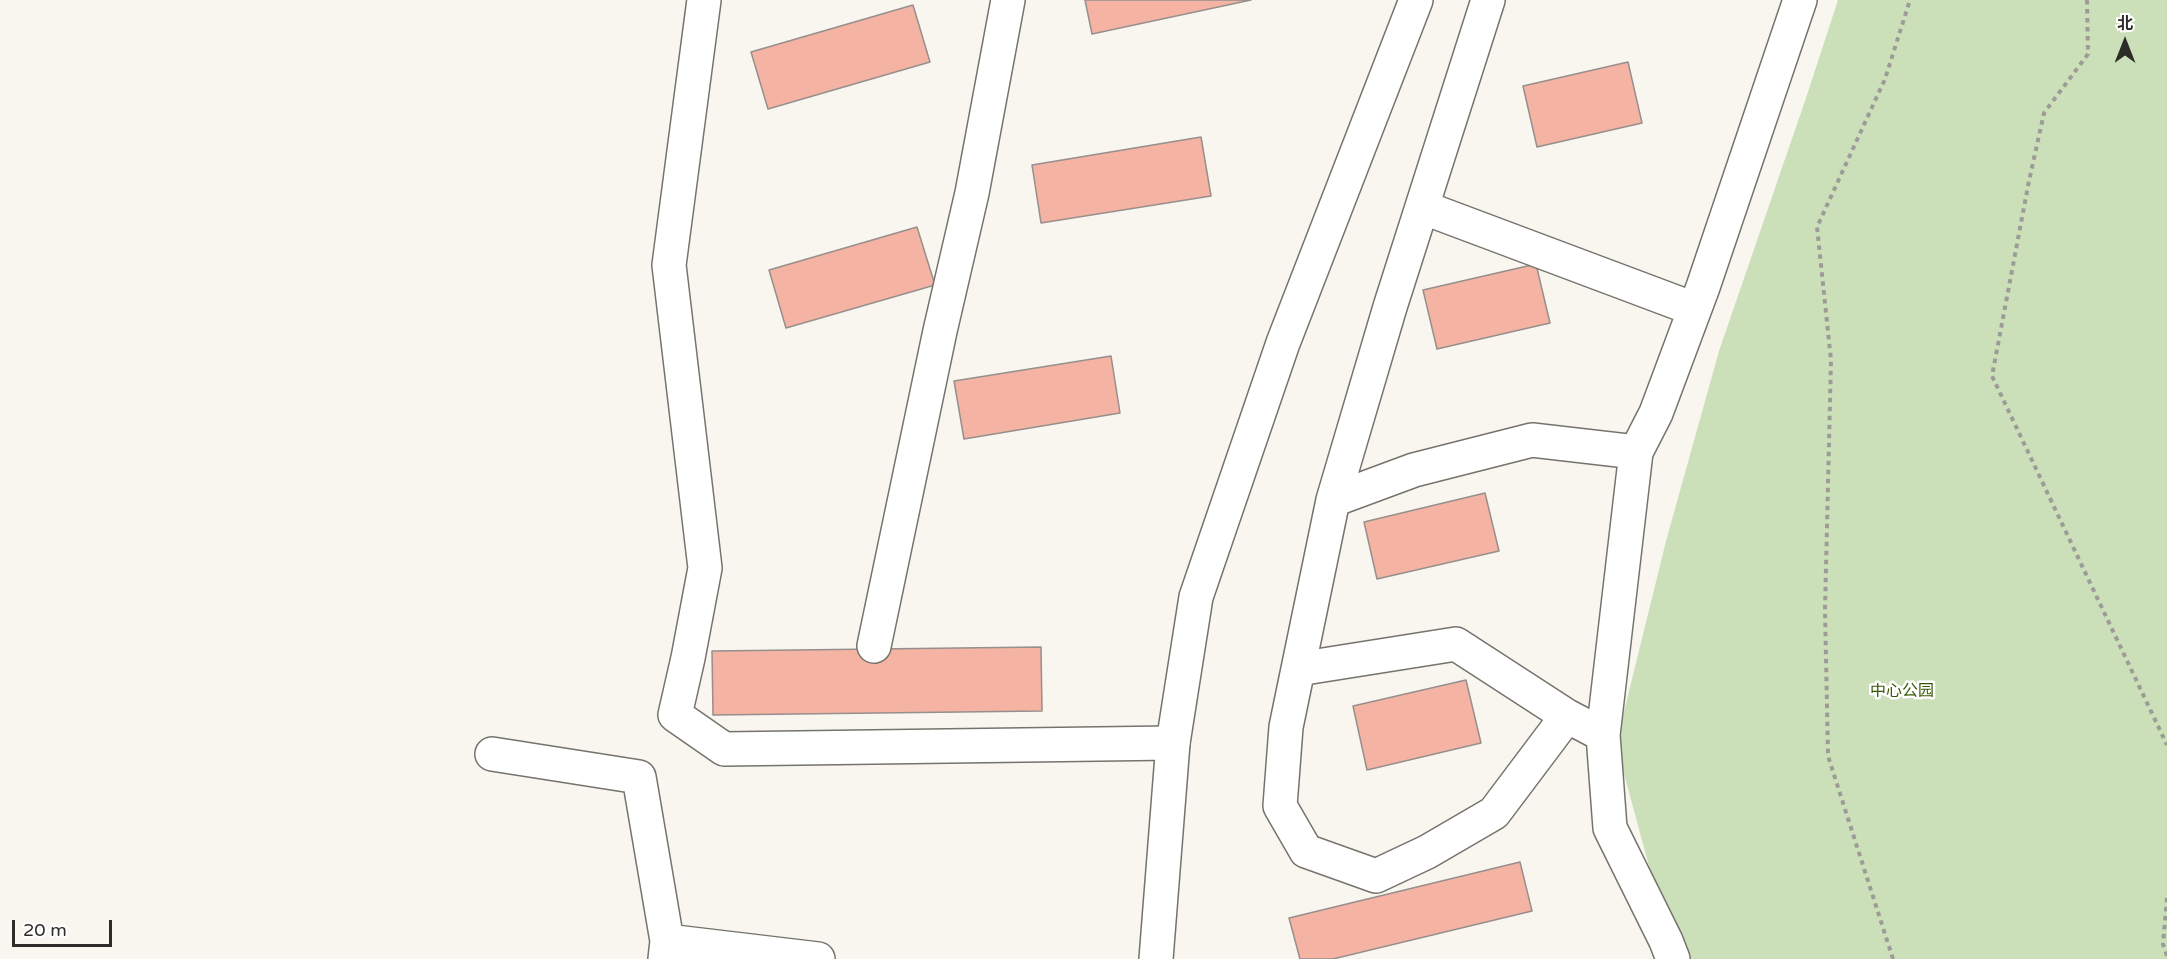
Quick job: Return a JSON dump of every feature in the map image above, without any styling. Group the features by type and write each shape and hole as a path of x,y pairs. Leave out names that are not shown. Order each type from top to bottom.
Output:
{"street":[{"path":"704,0 669,265 705,568 675,715 724,749 1173,743"},
{"path":"874,646 939,331 972,193 1008,0"},
{"path":"1156,959 1173,743 1196,597 1284,344 1416,0"},
{"path":"1488,0 1333,500 1286,727 1280,806 1306,850 1376,876 1427,852 1494,813 1567,717"},
{"path":"1673,959 1610,828 1603,735 1636,452 1656,413 1694,309 1800,0"},
{"path":"1422,207 1694,309"},
{"path":"1333,500 1414,470 1532,440 1636,452"},
{"path":"1298,669 1456,644 1567,717 1603,735"},
{"path":"492,754 639,777 666,950 818,959"}],"path":[{"path":"1893,959 1828,756 1825,609 1831,360 1817,227 1885,79 1910,0"},
{"path":"2087,0 2088,54 2044,113 2028,181 1992,376 2167,745"},
{"path":"2167,898 2163,944 2167,956"}],"green space":[{"name":"中心公园","path":"1838,0 2167,0 2167,959 1674,959 1616,744 1666,541 1719,351"}],"building":[{"path":"1085,0 1251,0 1092,34"},
{"path":"913,5 930,62 768,109 751,52"},
{"path":"1628,62 1642,123 1537,147 1523,86"},
{"path":"1201,137 1211,196 1041,223 1032,165"},
{"path":"917,227 935,285 786,328 769,270"},
{"path":"1536,264 1550,323 1437,349 1423,290"},
{"path":"1111,356 1120,413 964,439 954,381"},
{"path":"1485,493 1499,551 1377,579 1364,522"},
{"path":"1041,647 1042,711 713,715 712,651"},
{"path":"1466,680 1481,743 1367,770 1353,706"},
{"path":"1520,862 1532,911 1333,959 1300,959 1289,918"}]}
